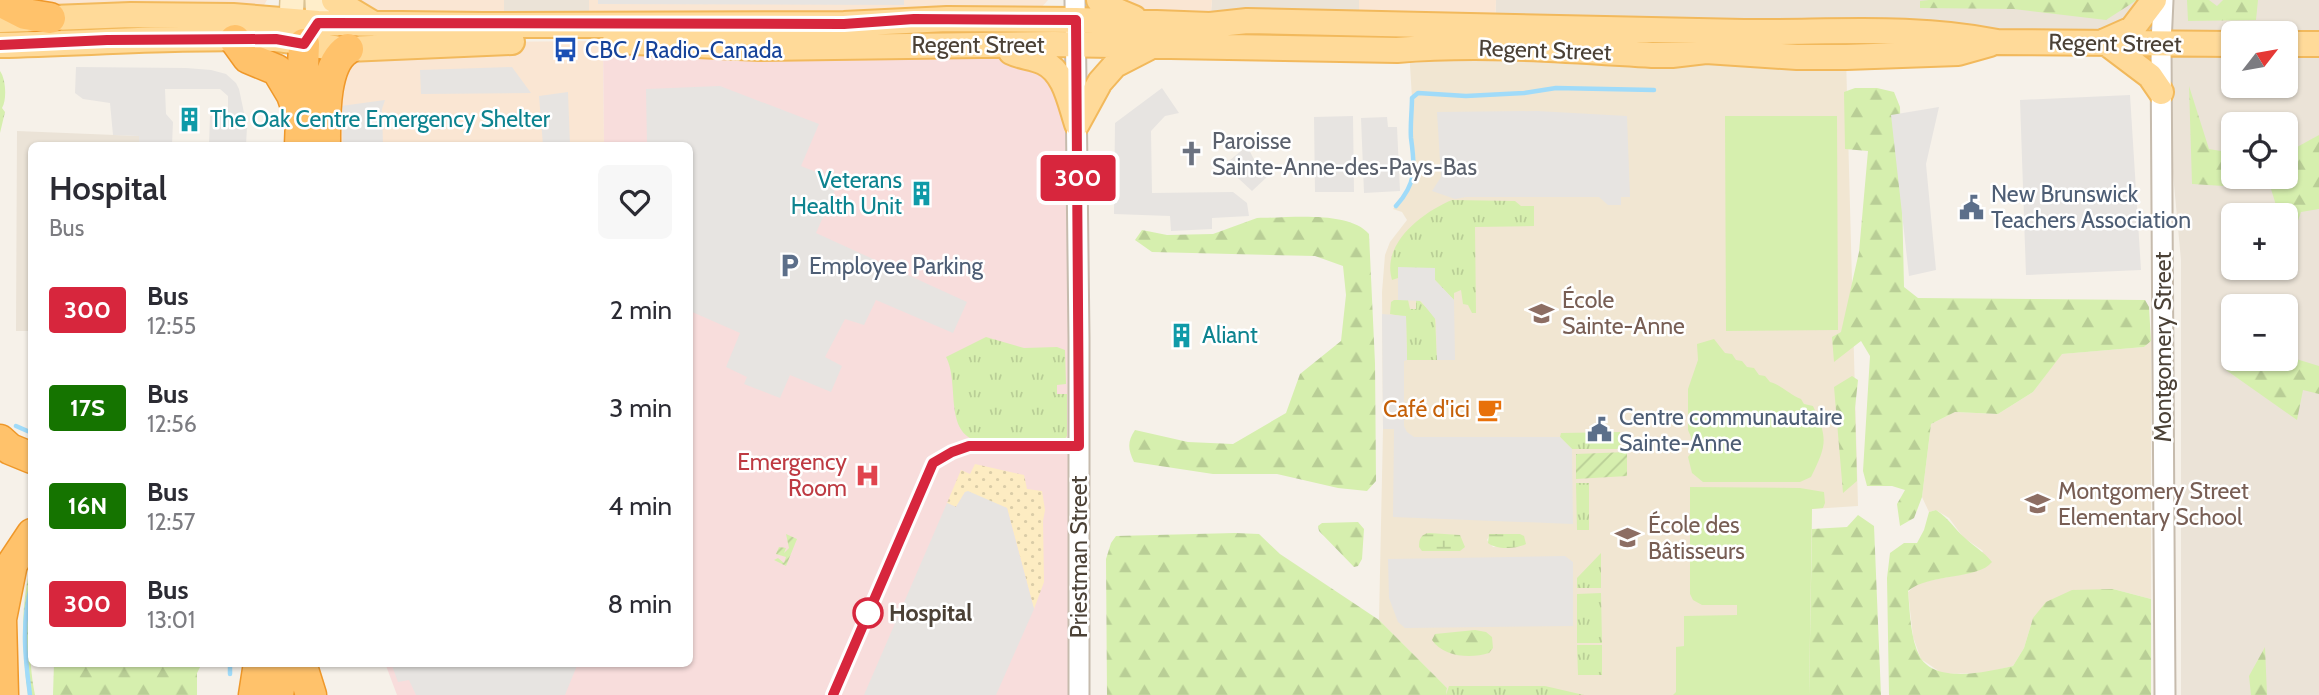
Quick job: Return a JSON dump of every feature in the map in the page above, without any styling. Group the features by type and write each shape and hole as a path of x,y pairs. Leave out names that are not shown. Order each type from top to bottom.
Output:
{"highway":[{"path":"0,1 25,14 50,18"},
{"path":"301,134 304,18"},
{"path":"234,28 248,58 277,70 292,95 301,134"},
{"path":"325,142 327,91 338,60 348,49"},
{"path":"0,440 10,449 28,456"},
{"path":"3,695 1,620 12,564 28,540"},
{"path":"260,680 278,667"},
{"path":"302,667 311,695"}],"main road":[{"path":"234,28 263,7 267,0"},
{"path":"334,0 374,24"},
{"path":"1025,19 1048,0"},
{"path":"1077,124 1100,82 1115,65 1152,34 1099,0"},
{"path":"2154,0 2132,29 2105,42 2150,76 2161,92"},
{"name":"Regent Street","path":"0,20 50,18 234,28 276,39 304,18 374,24 844,24 914,19 1025,19 1076,21 1152,34 1397,50 1437,46 1510,47 1672,55 1706,51 1797,57 1958,52 1997,42"},
{"name":"Regent Street","path":"304,18 329,49 484,42 603,41 759,48 999,44 1076,21"},
{"name":"Regent Street","path":"1152,34 1247,21 1947,34 1997,42 2221,44"},
{"name":"Regent Street","path":"0,45 107,40 234,28"},
{"path":"1510,47 1548,40 1559,28"},
{"path":"1759,53 1779,47 1795,33"},
{"path":"999,44 1014,55 1028,55 1047,63 1060,78 1077,124"},
{"path":"2298,44 2319,44"}],"street":[{"name":"Montgomery Street","path":"2163,0 2161,92 2165,695"},
{"name":"Priestman Street","path":"1076,21 1079,695"}],"shaded area":[{"path":"0,0 267,0 263,7 131,15"},
{"path":"334,0 504,0 504,25 375,24"},
{"path":"504,0 589,0 589,25 504,25"},
{"path":"589,0 1048,0 1041,8 589,25"},
{"path":"598,0 904,0 904,5 598,4"},
{"path":"1099,0 1212,0 1210,25 1151,23"},
{"path":"1212,0 1359,0 1359,23 1210,25"},
{"path":"1359,0 1496,0 1495,26 1359,23"},
{"path":"1496,0 2319,0 2319,695 2181,695 2181,260 2161,44 1495,26"},
{"path":"603,41 604,142 340,142 335,65 338,60 484,42"},
{"path":"603,41 999,44 1066,91 1079,695 397,695 386,667 693,667 693,142 604,142"},
{"path":"1409,49 1846,57 1858,506 1812,509 1809,695 1446,695 1447,688 1379,620 1383,429 1382,292 1385,255 1390,242 1407,220 1402,212 1393,209 1407,194 1413,178 1415,155 1411,136","holes":["1490,534 1523,546 1493,547 1487,540"]},
{"path":"76,67 186,68 226,74 239,89 247,127 246,142 209,142 210,116 225,116 225,110 228,109 228,96 220,89 165,89 166,114 173,122 172,142 139,142 139,136 113,135 110,103 83,99 75,93"},
{"path":"512,67 531,93 421,94 420,70"},
{"name":"Employee Parking","path":"720,86 819,124 801,166 843,183 835,190 816,233 967,302 953,333 876,300 864,325 845,319 825,357 842,366 831,392 790,375 780,398 744,384 747,377 726,367 740,333 693,312 693,142 647,142 646,89"},
{"path":"1162,88 1179,113 1165,116 1151,131 1152,193 1233,192 1247,203 1249,216 1212,218 1212,229 1171,231 1170,216 1114,214 1115,123"},
{"path":"568,92 570,142 543,142 539,96"},
{"path":"2130,95 2141,270 2026,275 2020,100"},
{"path":"385,100 382,109 383,142 343,142 341,106"},
{"path":"1939,107 1926,164 1936,270 1909,276 1891,115"},
{"path":"1537,111 1627,116 1630,197 1621,197 1621,205 1608,205 1599,197 1455,199 1432,191 1441,177 1437,112"},
{"path":"1353,116 1354,192 1315,192 1314,117"},
{"path":"1387,117 1388,127 1397,127 1400,191 1364,193 1361,118"},
{"path":"17,131 139,136 139,142 28,142 28,331 16,331"},
{"path":"1247,146 1258,167 1268,176 1252,191 1224,165"},
{"path":"1398,267 1435,268 1435,280 1454,300 1455,360 1437,360 1436,320 1421,301 1398,300"},
{"path":"1382,314 1406,316 1404,426 1407,432 1414,437 1560,437 1572,449 1573,524 1393,517 1394,429 1383,429"},
{"name":"Montgomery Street Elementary School","path":"2151,341 2151,599 2113,589 2033,618 2024,648 2013,666 1984,673 1943,674 1921,659 1913,637 1908,592 1918,583 1968,573 1983,551 1963,537 1949,518 1936,510 1929,512 1922,497 1931,424 1955,412 1998,414 2033,392 2061,354 2144,347"},
{"path":"968,491 1007,508 1034,609 996,695 864,695 947,503 956,507"},
{"path":"1565,556 1573,562 1573,626 1405,628 1398,622 1389,598 1388,559"},
{"path":"392,667 576,667 565,695 416,695 409,680 398,682"}],"green space":[{"path":"2137,0 2106,20 2014,9 1920,8 1920,1"},
{"path":"2187,0 2209,0 2217,6 2223,0 2258,0 2256,20 2188,21"},
{"path":"0,71 5,84 2,108 5,112 0,133"},
{"path":"2189,86 2209,149 2221,151 2221,186 2192,184"},
{"path":"1855,88 1877,88 1894,92 1900,107 1904,287 1918,298 2145,300 2149,307 2151,341 2144,347 2062,354 2033,392 1998,414 1955,412 1931,424 1922,497 1914,518 1900,526 1897,504 1905,490 1892,486 1867,486 1863,471 1870,356 1861,341 1834,362 1832,337 1841,332 1859,252 1868,151 1845,149 1844,92"},
{"path":"1725,116 1837,116 1838,330 1726,331"},
{"path":"2319,135 2319,209 2301,212 2298,221 2298,203 2275,203 2271,189 2298,189 2298,146"},
{"path":"1452,200 1515,201 1521,206 1534,206 1534,226 1475,227 1476,313 1472,313 1468,305 1463,304 1461,290 1454,293 1454,300 1435,280 1435,268 1398,268 1398,278 1392,280 1390,266 1393,254 1407,231 1429,212"},
{"path":"1257,218 1333,218 1360,226 1369,234 1375,363 1376,481 1367,491 1338,488 1277,474 1213,474 1134,462 1130,442 1135,430 1188,442 1233,444 1286,413 1300,374 1341,341 1346,295 1343,266 1315,256 1152,252 1135,240 1142,230 1167,235 1213,234"},
{"path":"1408,300 1410,309 1416,309 1416,300 1419,300 1435,317 1437,360 1407,360 1406,317 1390,314 1391,302"},
{"path":"986,337 1024,348 1057,347 1065,350 1066,384 1057,385 1057,394 1067,394 1067,436 1064,440 979,441 961,429 956,418 952,380 946,357"},
{"path":"1714,339 1725,353 1732,354 1747,367 1754,368 1759,375 1765,376 1770,382 1801,399 1804,404 1813,406 1824,442 1811,477 1800,482 1703,482 1692,473 1688,457 1692,452 1688,430 1688,389 1698,360 1697,344"},
{"path":"2298,360 2319,366 2319,394 2303,390 2297,420 2227,371 2298,371"},
{"path":"1852,376 1858,380 1855,408 1857,481 1843,493 1834,387"},
{"path":"1620,432 1620,449 1572,449 1560,437 1561,433"},
{"path":"1627,452 1627,476 1576,479 1576,454"},
{"path":"1576,483 1589,483 1589,530 1577,530"},
{"path":"1690,487 1800,488 1824,492 1823,508 1812,509 1809,695 1673,695 1676,692 1676,647 1684,646 1684,616 1737,615 1737,605 1702,605 1693,600 1690,594"},
{"path":"1936,510 1992,562 1976,572 1928,581 1908,591 1914,642 1920,657 1928,665 1938,671 1963,674 2013,666 2024,648 2033,618 2046,602 2072,590 2113,589 2151,599 2151,695 1889,695 1887,578 1890,553 1904,543 1917,543 1929,512"},
{"path":"1858,515 1874,526 1881,695 1809,695 1812,529 1847,527"},
{"path":"1358,522 1364,529 1362,559 1358,566 1354,567 1319,531 1318,526 1322,523"},
{"path":"1429,533 1460,535 1465,547 1460,551 1422,551 1419,547 1420,539"},
{"path":"786,534 797,539 786,566 774,560 778,558 784,563 786,557 776,554 779,547 786,548 784,553 789,548"},
{"path":"1259,534 1280,554 1379,620 1447,688 1446,695 1107,695 1106,559 1116,536"},
{"path":"1489,534 1520,534 1524,536 1526,544 1512,548 1496,547 1488,543"},
{"path":"1601,553 1601,588 1577,588 1577,578"},
{"path":"28,576 28,667 31,667 35,695 28,695 24,662"},
{"path":"1601,593 1602,643 1577,643 1577,594"},
{"path":"1475,630 1486,632 1492,637 1493,648 1489,653 1458,655 1443,650 1432,640 1435,634"},
{"path":"1577,645 1602,645 1602,675 1578,675"},
{"path":"2265,647 2267,695 2251,695 2249,676"},
{"path":"54,667 200,667 197,673 197,695 53,695"},
{"path":"1449,686 1545,686 1584,695 1446,695"}],"sand":[{"path":"975,464 1024,475 1027,489 1042,491 1045,510 1044,582 1034,609 1007,508 965,492 956,507 947,503 961,470 970,474"}],"waterway":[{"path":"1396,206 1408,190 1413,174 1412,98 1418,93 1466,96 1524,93 1556,88 1654,90"},
{"path":"16,426 28,431"},
{"path":"28,603 25,626 30,695"},
{"path":"230,667 230,674"}],"bus line":[{"name":"300","path":"0,45 107,40 276,39 304,44 318,23 844,24 914,19 1076,20 1079,446 969,446 933,463 833,695"}],"place":[{"name":"CBC / Radio-Canada","path":"565,50"},
{"name":"The Oak Centre Emergency Shelter","path":"190,119"},
{"name":"Paroisse Sainte-Anne-des-Pays-Bas","path":"1192,154"},
{"name":"Veterans Health Unit","path":"922,193"},
{"name":"New Brunswick Teachers Association","path":"1971,207"},
{"name":"Employee Parking","path":"789,266"},
{"name":"École Sainte-Anne","path":"1542,313"},
{"name":"Aliant","path":"1182,335"},
{"name":"Café d'ici","path":"1490,409"},
{"name":"Centre communautaire Sainte-Anne","path":"1599,430"},
{"name":"Emergency Room","path":"867,475"},
{"name":"Montgomery Street Elementary School","path":"2038,504"},
{"name":"École des Bâtisseurs","path":"1628,538"},
{"name":"Hospital","path":"868,613"}]}
